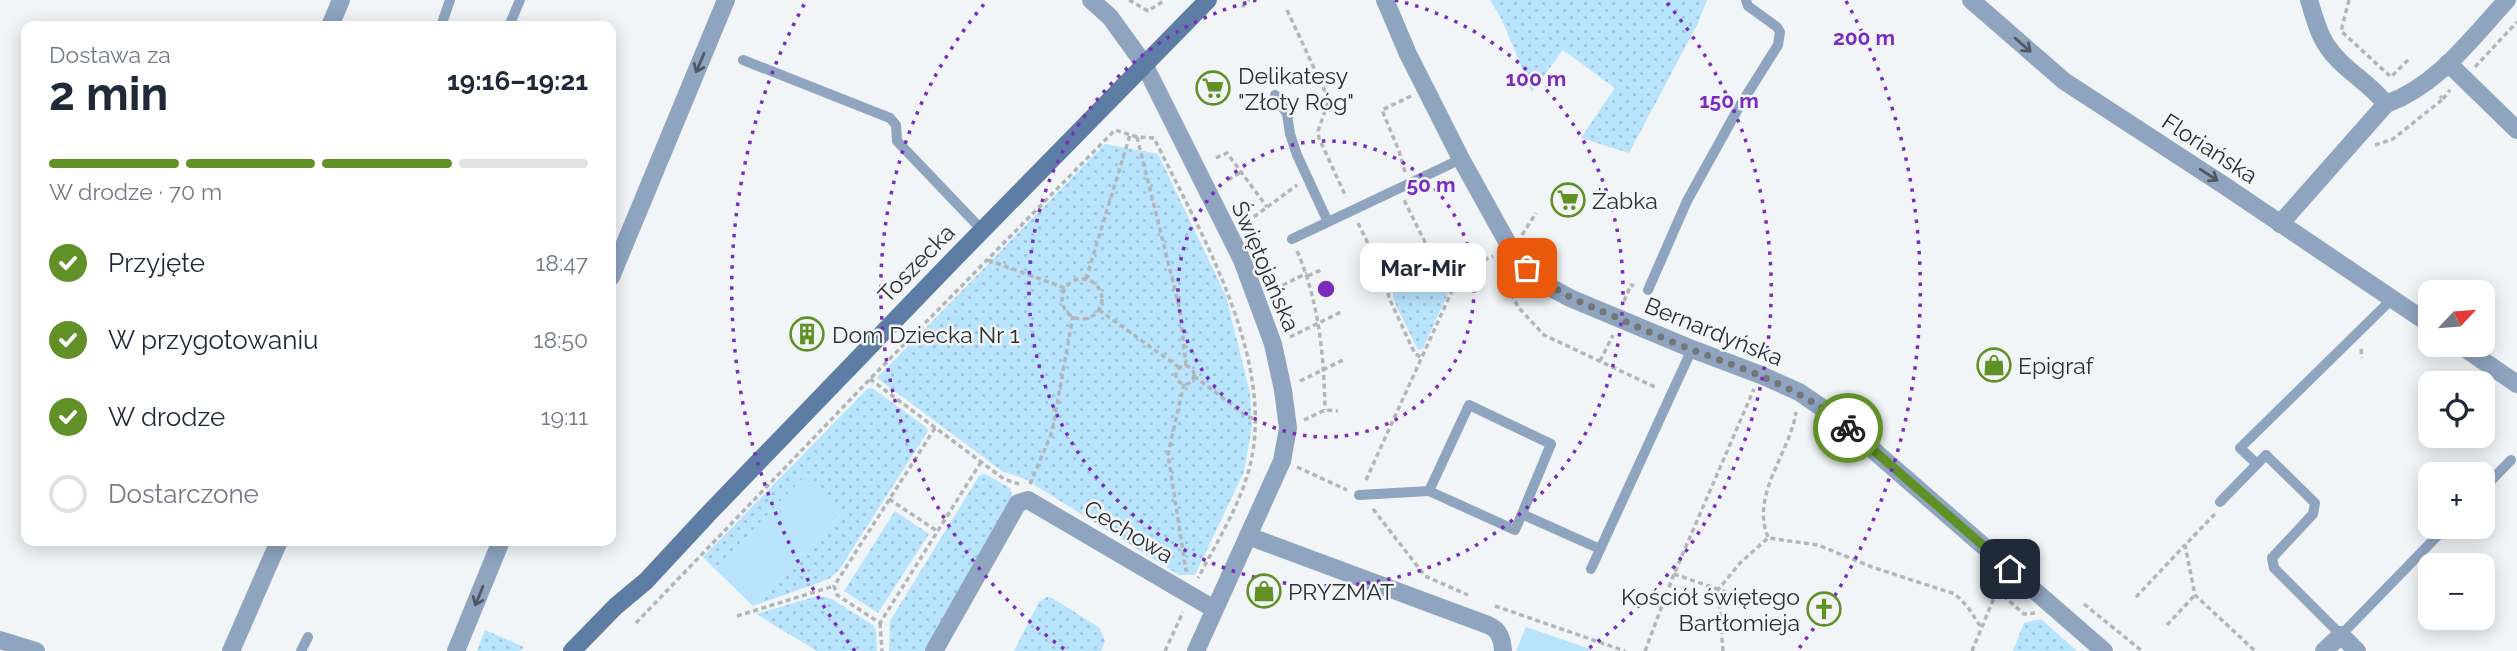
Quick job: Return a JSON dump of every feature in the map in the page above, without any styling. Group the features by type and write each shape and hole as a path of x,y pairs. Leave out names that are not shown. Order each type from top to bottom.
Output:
{"main road":[{"name":"Toszecka","path":"572,651 616,606 646,581 982,230 1208,0"}],"street":[{"path":"332,21 341,0"},
{"path":"616,265 726,0"},
{"name":"Bernardyńska","path":"1385,0 1408,54 1461,159 1511,249 1527,268 1546,285 1570,298 1799,392 1834,416 2104,651"},
{"name":"Floriańska","path":"1971,0 2064,81 2418,316"},
{"path":"2309,0 2317,27 2327,47 2375,89 2386,104"},
{"path":"2280,223 2386,104 2419,88 2448,63 2507,0"},
{"name":"Świętojańska","path":"1095,1 1144,64 1242,260 1273,344 1283,390 1288,428 1282,461 1196,651"},
{"path":"2448,63 2517,130"},
{"path":"2478,357 2517,384"},
{"name":"Cechowa","path":"934,651 1018,503 1028,500 1188,589 1214,609"},
{"path":"1248,536 1495,628 1500,635 1503,651"},
{"path":"231,651 277,546"},
{"path":"456,651 499,546"},
{"path":"2324,651 2341,635 2357,651"},
{"path":"0,640 36,651"}],"lane":[{"path":"443,21 450,0"},
{"path":"511,21 520,0"},
{"path":"1648,290 1687,201 1739,107 1778,45 1780,32 1777,27 1748,6 1746,0"},
{"path":"743,60 890,118 896,125 898,141 982,230"},
{"path":"1275,95 1287,114 1290,134 1328,222"},
{"path":"1292,239 1461,159"},
{"path":"2257,464 2240,448 2392,299"},
{"path":"1591,569 1692,349"},
{"path":"1359,495 1429,491 1516,530 1551,444 1469,405 1429,491"},
{"path":"2220,502 2266,455 2315,503 2314,514 2272,558 2274,568 2341,635 2434,539"},
{"path":"2495,477 2511,460"},
{"path":"1522,514 1600,549"},
{"path":"301,651 307,637"}],"path":[{"path":"1129,0 1148,11 1165,0"},
{"path":"1242,7 1249,0"},
{"path":"2349,0 2341,30 2391,77 2409,59"},
{"path":"1287,10 1329,100 1318,131 1319,138 1388,286 1389,298 1415,354 1421,357"},
{"path":"2470,72 2517,22"},
{"path":"2369,150 2377,144 2393,139 2419,120 2443,99 2438,93"},
{"path":"1388,286 1436,264 1403,186 1399,151 1382,110 1414,95"},
{"path":"636,623 870,379 1115,130 1137,137 1154,138 1210,252 1246,349 1256,427 1248,472 1235,507 1188,589"},
{"path":"1086,279 1130,135"},
{"path":"1137,137 1181,310 1186,366"},
{"path":"1216,158 1227,153 1266,208"},
{"path":"1228,180 1241,172"},
{"path":"1247,222 1308,178"},
{"path":"1513,227 1520,237 1536,213"},
{"path":"1292,239 1307,274 1318,323 1324,369 1325,410"},
{"path":"1359,495 1461,271 1497,254"},
{"path":"987,259 1065,288"},
{"path":"1275,289 1321,270"},
{"path":"1511,274 1511,293 1528,320 1544,335 1659,388"},
{"path":"1078,279 1086,279 1093,282 1101,295 1098,310 1085,318 1073,316 1065,310 1062,302 1065,288 1078,279"},
{"path":"1098,310 1180,368"},
{"path":"1290,337 1341,312"},
{"path":"1029,486 1052,432 1073,316"},
{"path":"1600,361 1614,333"},
{"path":"1298,382 1345,359"},
{"path":"1180,368 1186,366 1192,369 1194,376 1248,417 1255,419"},
{"path":"1180,368 1177,377 1184,384"},
{"path":"1644,651 1674,574 1761,375"},
{"path":"1184,384 1191,382 1194,376"},
{"path":"870,379 1004,480"},
{"path":"1184,384 1168,454 1188,589"},
{"path":"1768,538 1764,528 1766,498 1769,484 1794,429 1799,392"},
{"path":"1303,421 1325,410 1338,411"},
{"path":"737,616 834,586 935,428"},
{"path":"1282,461 1359,495 1425,576 1475,598"},
{"path":"882,651 880,623 981,462"},
{"path":"889,499 938,531"},
{"path":"2136,597 2222,507 2220,502"},
{"path":"1723,651 1718,590 1740,563 1768,538 1818,545 1872,567 1955,594 1981,627"},
{"path":"2185,545 2195,596 2255,651"},
{"path":"1674,574 1729,593"},
{"path":"1972,651 2001,579"},
{"path":"834,586 837,595 880,623"},
{"path":"2167,625 2195,596"},
{"path":"1487,603 1625,651"},
{"path":"2084,604 2142,651"}],"shaded area":[{"path":"1490,0 1707,0 1698,23 1629,153 1581,138 1615,88 1563,50 1532,92 1502,20"},
{"path":"1105,144 1158,154 1226,296 1250,393 1252,427 1244,472 1195,575 1179,575 1025,479 1002,471 877,378"},
{"path":"1437,267 1449,291 1423,348 1418,350 1393,299 1393,289"},
{"path":"872,388 928,431 839,570 829,579 753,606 840,516 802,479 715,569 703,557 867,389"},
{"path":"985,474 1010,488 1012,496 924,651 889,651 890,621 979,476"},
{"path":"802,479 840,516 753,606 715,569"},
{"path":"895,511 929,534 878,613 844,591"},
{"path":"818,596 830,598 873,625 876,630 877,651 817,651 756,614"},
{"path":"1047,597 1100,628 1105,641 1101,651 1014,651 1039,602"},
{"path":"2041,619 2077,651 2013,651 2024,623"},
{"path":"1526,627 1596,651 1516,651"},
{"path":"485,630 524,647 520,651 477,651"}],"way so far":[{"path":"1527,268 1546,285 1570,298 1799,392 1848,428"}],"place":[{"name":"Delikatesy \"Złoty Róg\"","path":"1213,88"},
{"name":"Żabka","path":"1568,200"},
{"name":"Mar-Mir","path":"1527,268"},
{"name":"Dom Dziecka Nr 1","path":"807,334"},
{"name":"Epigraf","path":"1994,365"},
{"name":"PRYZMAT","path":"1264,591"},
{"name":"Kościół świętego Bartłomieja","path":"1824,609"}],"route":[{"path":"1848,428 2010,569"}]}
